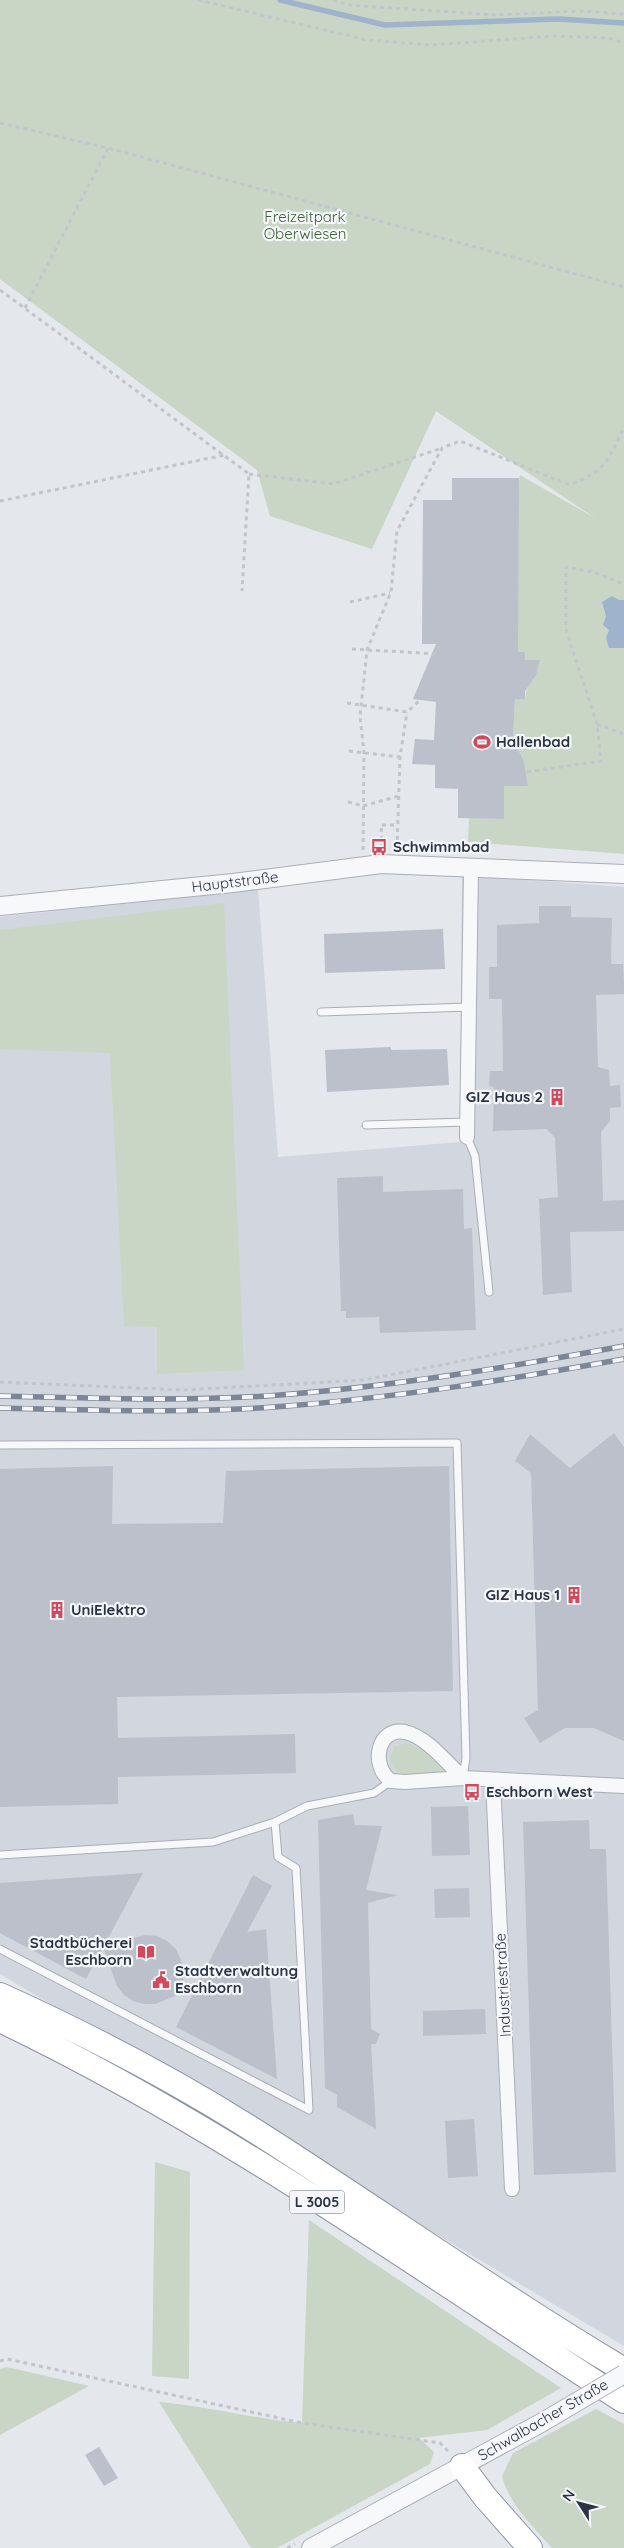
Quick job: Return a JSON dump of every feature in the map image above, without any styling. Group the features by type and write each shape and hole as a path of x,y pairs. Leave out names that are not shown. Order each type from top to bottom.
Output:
{"highway":[{"name":"L 3005","path":"0,1994 53,2019 158,2075 264,2137 553,2328 624,2372"},
{"name":"L 3005","path":"0,2020 142,2095 251,2158 624,2401"},
{"path":"462,2466 485,2497 530,2548"}],"street":[{"name":"Hauptstraße","path":"0,906 233,883 364,865 426,864 471,869 624,874"},
{"path":"467,1137 471,869"},
{"path":"463,1778 433,1749 416,1737 404,1732 390,1736 380,1748 379,1768 391,1781 405,1782 463,1778 624,1786"},
{"name":"Industriestraße","path":"494,1781 512,2189"},
{"name":"Schwalbacher Straße","path":"310,2548 541,2423 624,2372"}],"lane":[{"path":"321,1012 468,1007"},
{"path":"366,1125 467,1122"},
{"path":"467,1137 476,1156 489,1292"},
{"path":"0,1445 457,1443 466,1758 463,1778"},
{"path":"0,1855 213,1842 275,1822 307,1806 374,1793 391,1781"},
{"path":"0,1949 309,2110 296,1868 278,1857 275,1822"}],"path":[{"path":"198,0 367,40 431,45 554,36 608,38 624,43"},
{"path":"333,0 347,5 496,15 581,11 624,14"},
{"path":"0,123 108,148 624,287"},
{"path":"24,308 108,148"},
{"path":"0,290 226,455 249,474 333,484 460,441 570,485 588,478 607,463 624,427"},
{"path":"364,865 364,753 360,716 367,650 391,592 397,531 442,448"},
{"path":"0,501 226,455"},
{"path":"242,591 249,474"},
{"path":"527,772 601,761 597,724 566,630 566,567 593,572 624,584"},
{"path":"350,602 391,592"},
{"path":"352,649 437,654"},
{"path":"397,838 400,757 408,712 419,701"},
{"path":"347,703 408,712"},
{"path":"597,724 624,734"},
{"path":"349,751 400,757"},
{"path":"348,802 363,806 399,796"},
{"path":"383,853 381,825 398,825"},
{"path":"0,1382 182,1390 364,1380 624,1329"},
{"path":"0,2361 7,2359 302,2423 440,2443 462,2466"}],"shaded area":[{"path":"462,875 624,887 624,2346 0,1974 0,917 258,889 278,1157 460,1142"}],"green space":[{"name":"Freizeitpark Oberwiesen","path":"0,0 624,0 624,854 468,842 469,818 504,819 504,786 528,786 524,761 513,740 515,699 525,699 525,694 539,660 525,660 525,652 493,651 520,475 595,518 436,411 372,549 270,516 257,470 0,279"},
{"path":"224,903 244,1370 157,1374 157,1327 124,1326 110,1053 0,1049 0,930"},
{"path":"406,1743 425,1750 445,1770 413,1776 398,1772 393,1767 390,1759 394,1747"},
{"path":"155,2162 190,2172 189,2379 152,2376"},
{"path":"309,2220 561,2388 487,2430 419,2438 434,2452 430,2464 277,2548 251,2548 159,2402 302,2423"},
{"path":"7,2367 89,2386 0,2435 0,2369"},
{"path":"596,2409 624,2424 624,2548 552,2548 516,2506 505,2486 502,2476 513,2453"}],"water":[{"path":"612,596 619,600 624,600 624,648 609,648 606,638 609,630 603,625 606,616 602,602"}],"building":[{"path":"452,478 519,478 518,652 525,652 525,660 540,660 536,675 525,691 525,699 515,699 513,740 524,761 528,786 504,786 504,819 458,818 458,789 435,788 435,765 412,764 415,739 434,740 436,702 413,699 436,644 422,644 423,500 452,500"},
{"name":"GIZ Haus 2","path":"539,906 571,906 571,917 612,918 611,964 623,964 624,982 624,994 596,995 598,1067 609,1070 610,1086 620,1085 621,1107 610,1108 610,1121 601,1132 603,1201 624,1200 624,1231 570,1232 572,1292 543,1295 539,1199 558,1197 555,1138 547,1129 493,1131 494,1087 489,1086 490,1071 503,1071 502,999 489,999 489,967 497,967 497,925 539,923"},
{"path":"443,929 445,969 325,973 324,934"},
{"path":"391,1047 391,1050 447,1049 449,1085 327,1092 325,1050"},
{"path":"383,1176 383,1192 463,1189 464,1229 472,1228 476,1330 380,1333 379,1317 346,1318 346,1311 341,1311 337,1178"},
{"path":"614,1433 624,1447 624,1741 594,1728 565,1728 540,1743 524,1718 538,1710 531,1473 515,1461 530,1434 570,1468"},
{"path":"113,1466 112,1524 223,1523 226,1471 449,1466 453,1691 117,1697 118,1738 295,1734 296,1773 118,1777 118,1804 0,1807 0,1469"},
{"path":"468,1806 470,1855 432,1856 431,1807"},
{"path":"353,1814 355,1825 382,1826 366,1890 398,1895 368,1903 371,2029 380,2034 376,2044 371,2044 376,2129 337,2107 337,2095 325,2088 318,1820"},
{"path":"589,1820 590,1849 606,1849 616,2172 534,2175 523,1822"},
{"path":"143,1873 104,1946 145,1935 157,1936 167,1941 176,1949 181,1960 185,1992 155,2004 133,2001 124,1995 117,1986 103,1947 86,1979 0,1933 0,1883"},
{"path":"253,1875 272,1886 247,1932 266,1929 277,2079 176,2027"},
{"path":"469,1888 470,1917 435,1918 434,1889"},
{"path":"485,2009 486,2034 423,2036 423,2011"},
{"path":"474,2119 478,2176 448,2178 445,2121"},
{"path":"99,2447 118,2478 104,2486 85,2455"}],"waterway":[{"path":"280,0 385,25 558,19 624,23"}],"railway":[{"path":"0,1396 175,1399 280,1395 453,1375 624,1346"},
{"path":"0,1408 180,1411 287,1406 372,1398 456,1387 624,1359"}],"place":[{"name":"Hallenbad","path":"482,742"},
{"name":"Schwimmbad","path":"379,847"},
{"name":"GIZ Haus 2","path":"557,1097"},
{"name":"GIZ Haus 1","path":"574,1595"},
{"name":"UniElektro","path":"57,1610"},
{"name":"Eschborn West","path":"472,1792"},
{"name":"Stadtbücherei Eschborn","path":"146,1952"},
{"name":"Stadtverwaltung Eschborn","path":"161,1980"}]}
